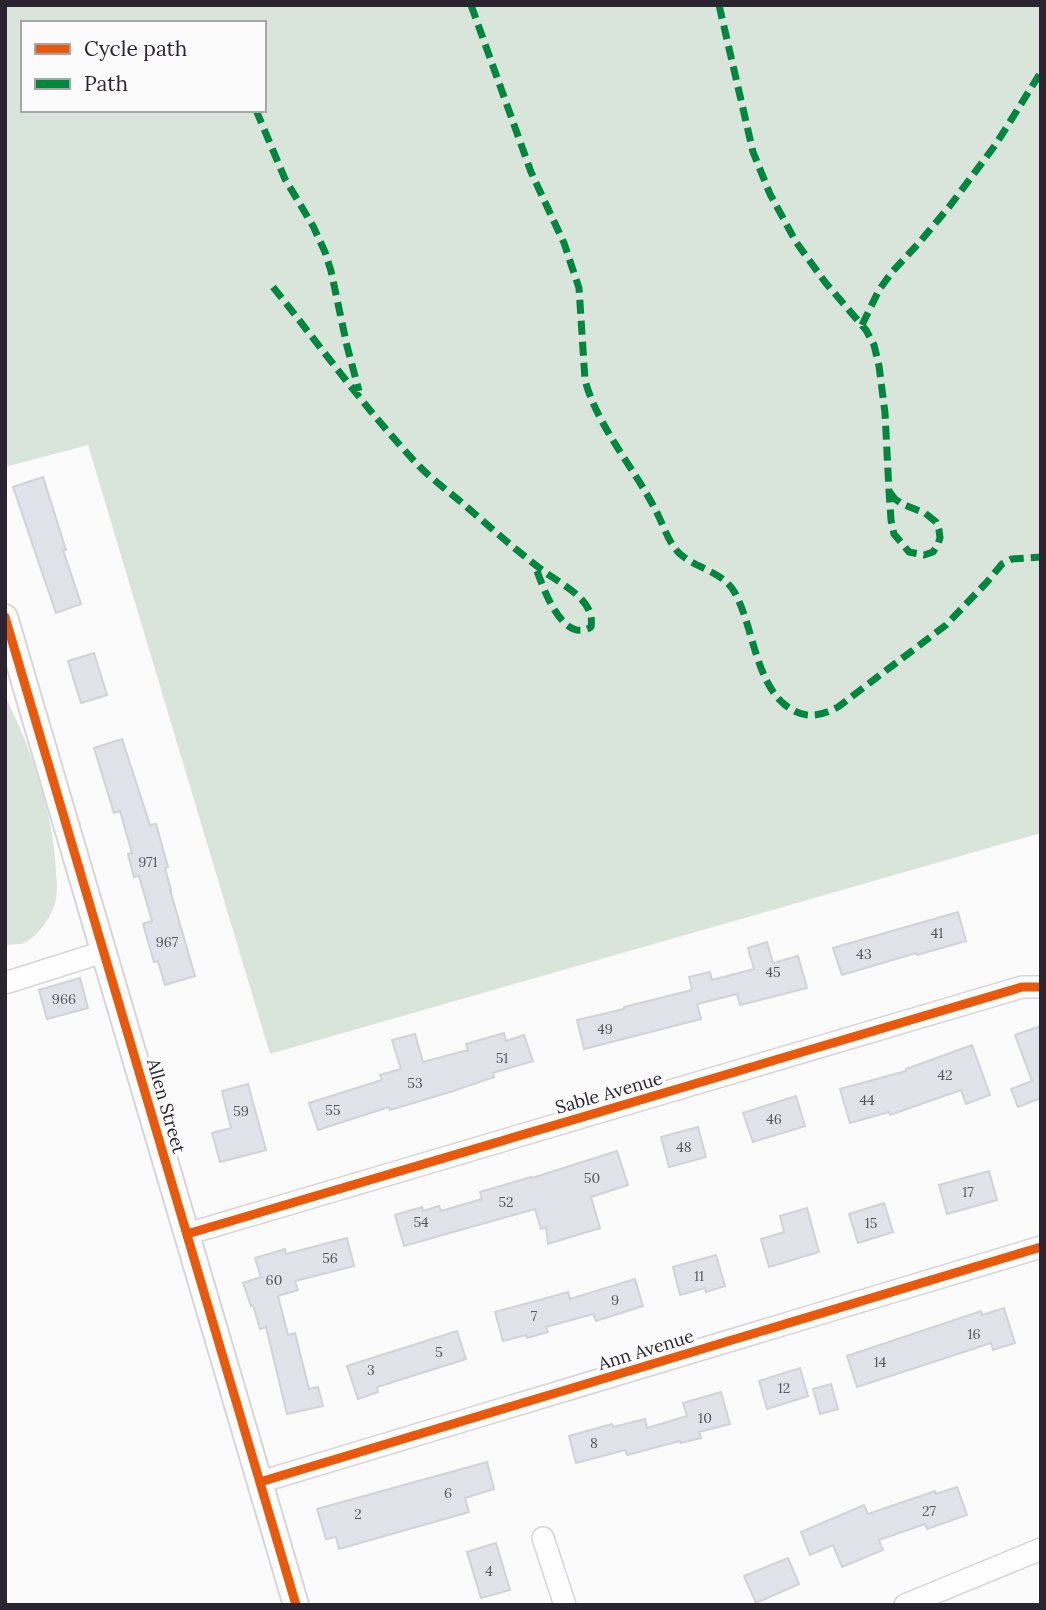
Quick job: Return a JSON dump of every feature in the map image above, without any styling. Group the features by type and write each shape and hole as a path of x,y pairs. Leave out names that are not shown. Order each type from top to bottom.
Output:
{"street":[{"name":"Allen Street","path":"5,617 296,1605"},
{"path":"5,983 103,951"},
{"name":"Sable Avenue","path":"187,1234 1021,987 1041,987"},
{"name":"Ann Avenue","path":"260,1482 1041,1247"},
{"path":"543,1538 565,1605"},
{"path":"905,1605 1041,1549"}],"shaded area":[{"path":"5,5 1041,5 1041,833 270,1054 88,445 5,467"},
{"path":"5,696 40,781 51,826 57,885 53,909 38,932 24,943 5,945"}],"building":[{"path":"43,477 81,604 56,613 13,487"},
{"path":"94,653 107,695 81,703 68,661"},
{"path":"122,739 150,825 156,824 168,867 165,868 170,890 195,976 165,985 158,961 154,962 143,924 152,921 139,876 134,877 128,854 132,853 120,811 114,813 94,748"},
{"path":"958,912 966,941 842,975 833,948"},
{"path":"767,942 773,963 798,956 807,988 740,1005 737,994 697,1004 701,1019 584,1049 577,1020 692,990 689,977 710,972 712,980 754,969 748,948"},
{"path":"80,978 88,1008 47,1019 39,990"},
{"path":"1041,1026 1041,1098 1018,1107 1011,1089 1032,1081 1015,1035"},
{"path":"504,1033 506,1041 524,1035 533,1061 493,1073 494,1077 450,1092 390,1110 389,1107 318,1130 309,1103 382,1080 380,1075 401,1069 392,1040 415,1034 423,1062 468,1050 466,1044"},
{"path":"972,1045 990,1095 966,1104 961,1090 890,1115 889,1112 850,1123 840,1089 906,1071"},
{"path":"248,1084 266,1150 220,1162 212,1133 231,1128 222,1091"},
{"path":"796,1096 805,1126 753,1142 743,1113"},
{"path":"698,1127 706,1157 669,1167 661,1137"},
{"path":"617,1151 628,1185 591,1197 600,1228 548,1244 546,1227 541,1229 535,1209 404,1246 395,1215 422,1207 423,1211 439,1206 441,1211 482,1199 480,1192"},
{"path":"989,1171 997,1200 947,1214 939,1185"},
{"path":"884,1203 893,1232 858,1243 849,1214"},
{"path":"807,1208 819,1252 769,1267 761,1239 784,1232 780,1216"},
{"path":"347,1238 354,1266 295,1281 298,1290 278,1296 288,1335 295,1333 309,1389 318,1387 323,1406 287,1414 266,1327 260,1329 243,1283 261,1277 255,1258 285,1249 286,1254"},
{"path":"716,1255 725,1286 706,1292 705,1288 680,1295 673,1267"},
{"path":"635,1279 643,1306 596,1321 593,1314 546,1327 548,1332 503,1341 495,1312 568,1292 570,1299"},
{"path":"1004,1308 1015,1343 993,1350 991,1343 857,1387 847,1356 981,1311 982,1315"},
{"path":"457,1331 466,1359 377,1387 378,1392 358,1399 347,1366"},
{"path":"800,1368 808,1396 767,1409 759,1381"},
{"path":"831,1384 838,1409 820,1414 813,1389"},
{"path":"721,1392 730,1424 699,1432 701,1438 627,1455 625,1450 576,1463 569,1436 612,1424 613,1427 645,1419 647,1428 687,1416 683,1403"},
{"path":"487,1462 494,1489 465,1498 469,1512 339,1549 336,1537 326,1539 317,1509"},
{"path":"957,1487 967,1515 927,1529 925,1524 879,1540 883,1550 842,1567 833,1545 810,1555 801,1532 864,1505 868,1514 935,1491 936,1494"},
{"path":"496,1543 510,1590 481,1598 467,1552"},
{"path":"788,1558 799,1584 756,1603 744,1576"}],"marked path":[{"path":"471,5 531,172 564,243 579,288 585,380 598,414 659,516 675,549 724,580 735,593 760,667 774,693 784,704 797,712 810,715 838,707 946,625 1002,564 1012,559 1041,557"},
{"path":"719,5 753,152 770,194 796,242 825,282 866,330 874,345 885,413 889,491 891,520 894,534 909,552 924,555 933,552 940,538 936,522 925,513 902,504 889,491"},
{"path":"862,325 879,290 949,207 996,144 1041,72"},
{"path":"257,112 285,179 325,252 359,391"},
{"path":"273,287 399,445 437,482 523,555 575,593 588,608 591,627 581,630 571,628 562,621 548,598 535,565"}],"cycle path":[{"path":"5,617 296,1605"},
{"path":"187,1234 1022,987 1041,987"},
{"path":"260,1482 1041,1247"}]}
